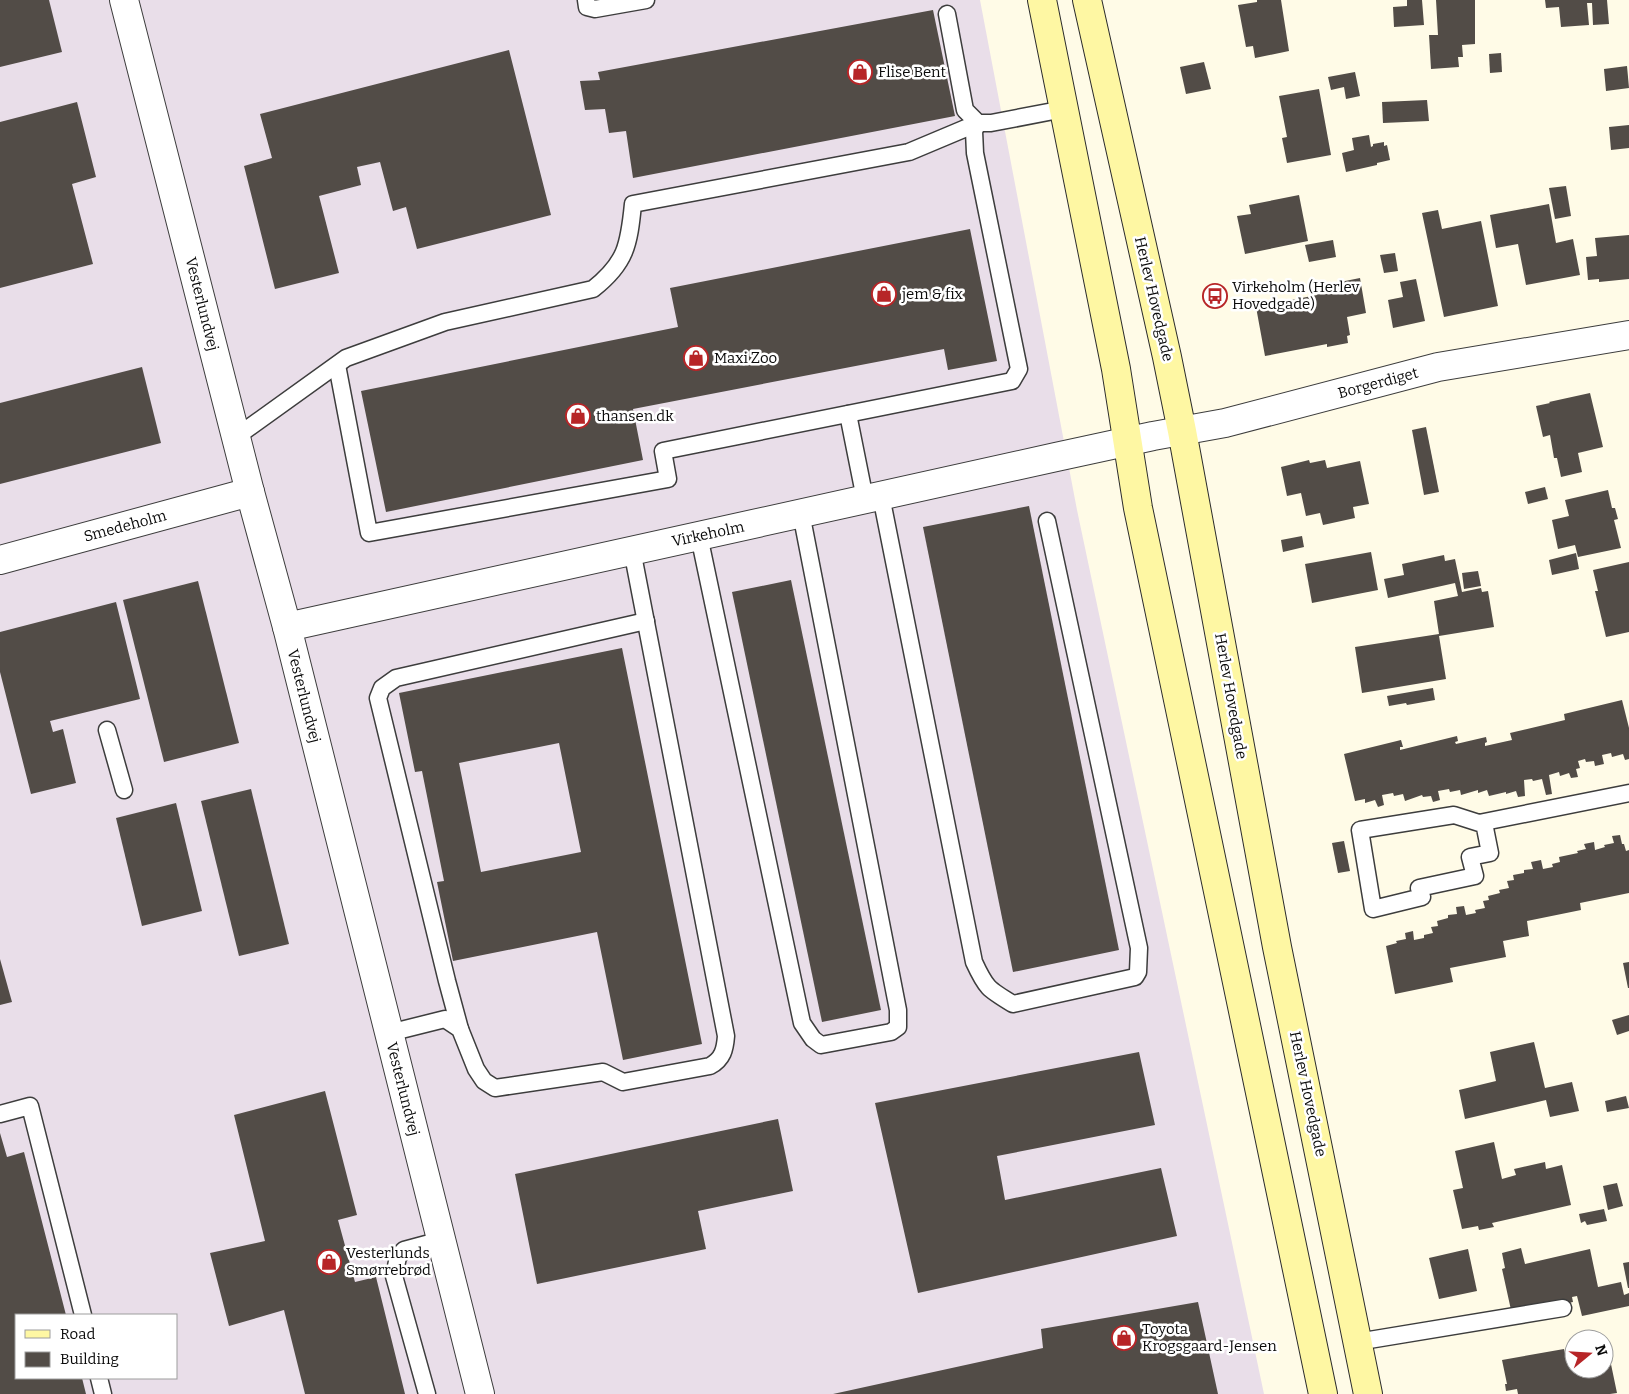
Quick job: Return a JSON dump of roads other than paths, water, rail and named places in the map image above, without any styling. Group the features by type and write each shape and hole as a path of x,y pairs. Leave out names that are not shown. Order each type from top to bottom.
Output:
{"main road":[{"path":"1042,0 1115,360 1138,508 1322,1394"},
{"name":"Herlev Hovedgade","path":"1087,0 1182,431 1277,946 1368,1394"}],"street":[{"name":"Vesterlundvej","path":"124,0 250,492 287,627 480,1394"},
{"name":"Borgerdiget","path":"1128,442 1260,415 1438,367 1628,337"},
{"name":"Virkeholm","path":"287,627 1128,442"},
{"name":"Smedeholm","path":"0,560 250,492"}],"lane":[{"path":"586,0 587,7 595,9 646,0"},
{"path":"946,14 965,110 978,123"},
{"path":"236,437 346,358 445,322 593,289 608,277 622,260 631,230 633,204 909,152 978,123 991,123 1064,109"},
{"path":"337,364 369,533 668,479 663,451 1012,381 1019,369 974,153 974,131 978,123"},
{"path":"848,414 873,497 974,962 985,984 994,993 1013,1004 1135,977 1138,972 1139,948 1048,521"},
{"path":"699,536 802,1023 813,1039 821,1046 891,1032 898,1026 898,1010 801,513"},
{"path":"632,550 646,620 726,1036 724,1050 717,1062 710,1066 623,1082 603,1072 495,1088 484,1080 476,1069 460,1029 378,698 382,688 396,678 646,620"},
{"path":"107,730 124,790"},
{"path":"1484,822 1490,853 1470,857 1475,876 1419,888 1422,897 1373,908 1360,830 1454,815 1479,823 1484,822 1629,793"},
{"path":"389,1033 445,1019 460,1029"},
{"path":"0,1114 30,1106 83,1314"},
{"path":"426,1394 394,1276 398,1257 404,1250 441,1240"},
{"path":"1358,1342 1563,1308"},
{"path":"98,1379 103,1394"}],"place":[{"name":"Flise Bent","path":"860,72"},
{"name":"jem & fix","path":"884,294"},
{"name":"Virkeholm (Herlev Hovedgade)","path":"1215,296"},
{"name":"Maxi Zoo","path":"696,358"},
{"name":"thansen.dk","path":"578,416"},
{"name":"Vesterlunds Smørrebrød","path":"329,1262"},
{"name":"Toyota Krogsgaard-Jensen","path":"1124,1338"}]}
